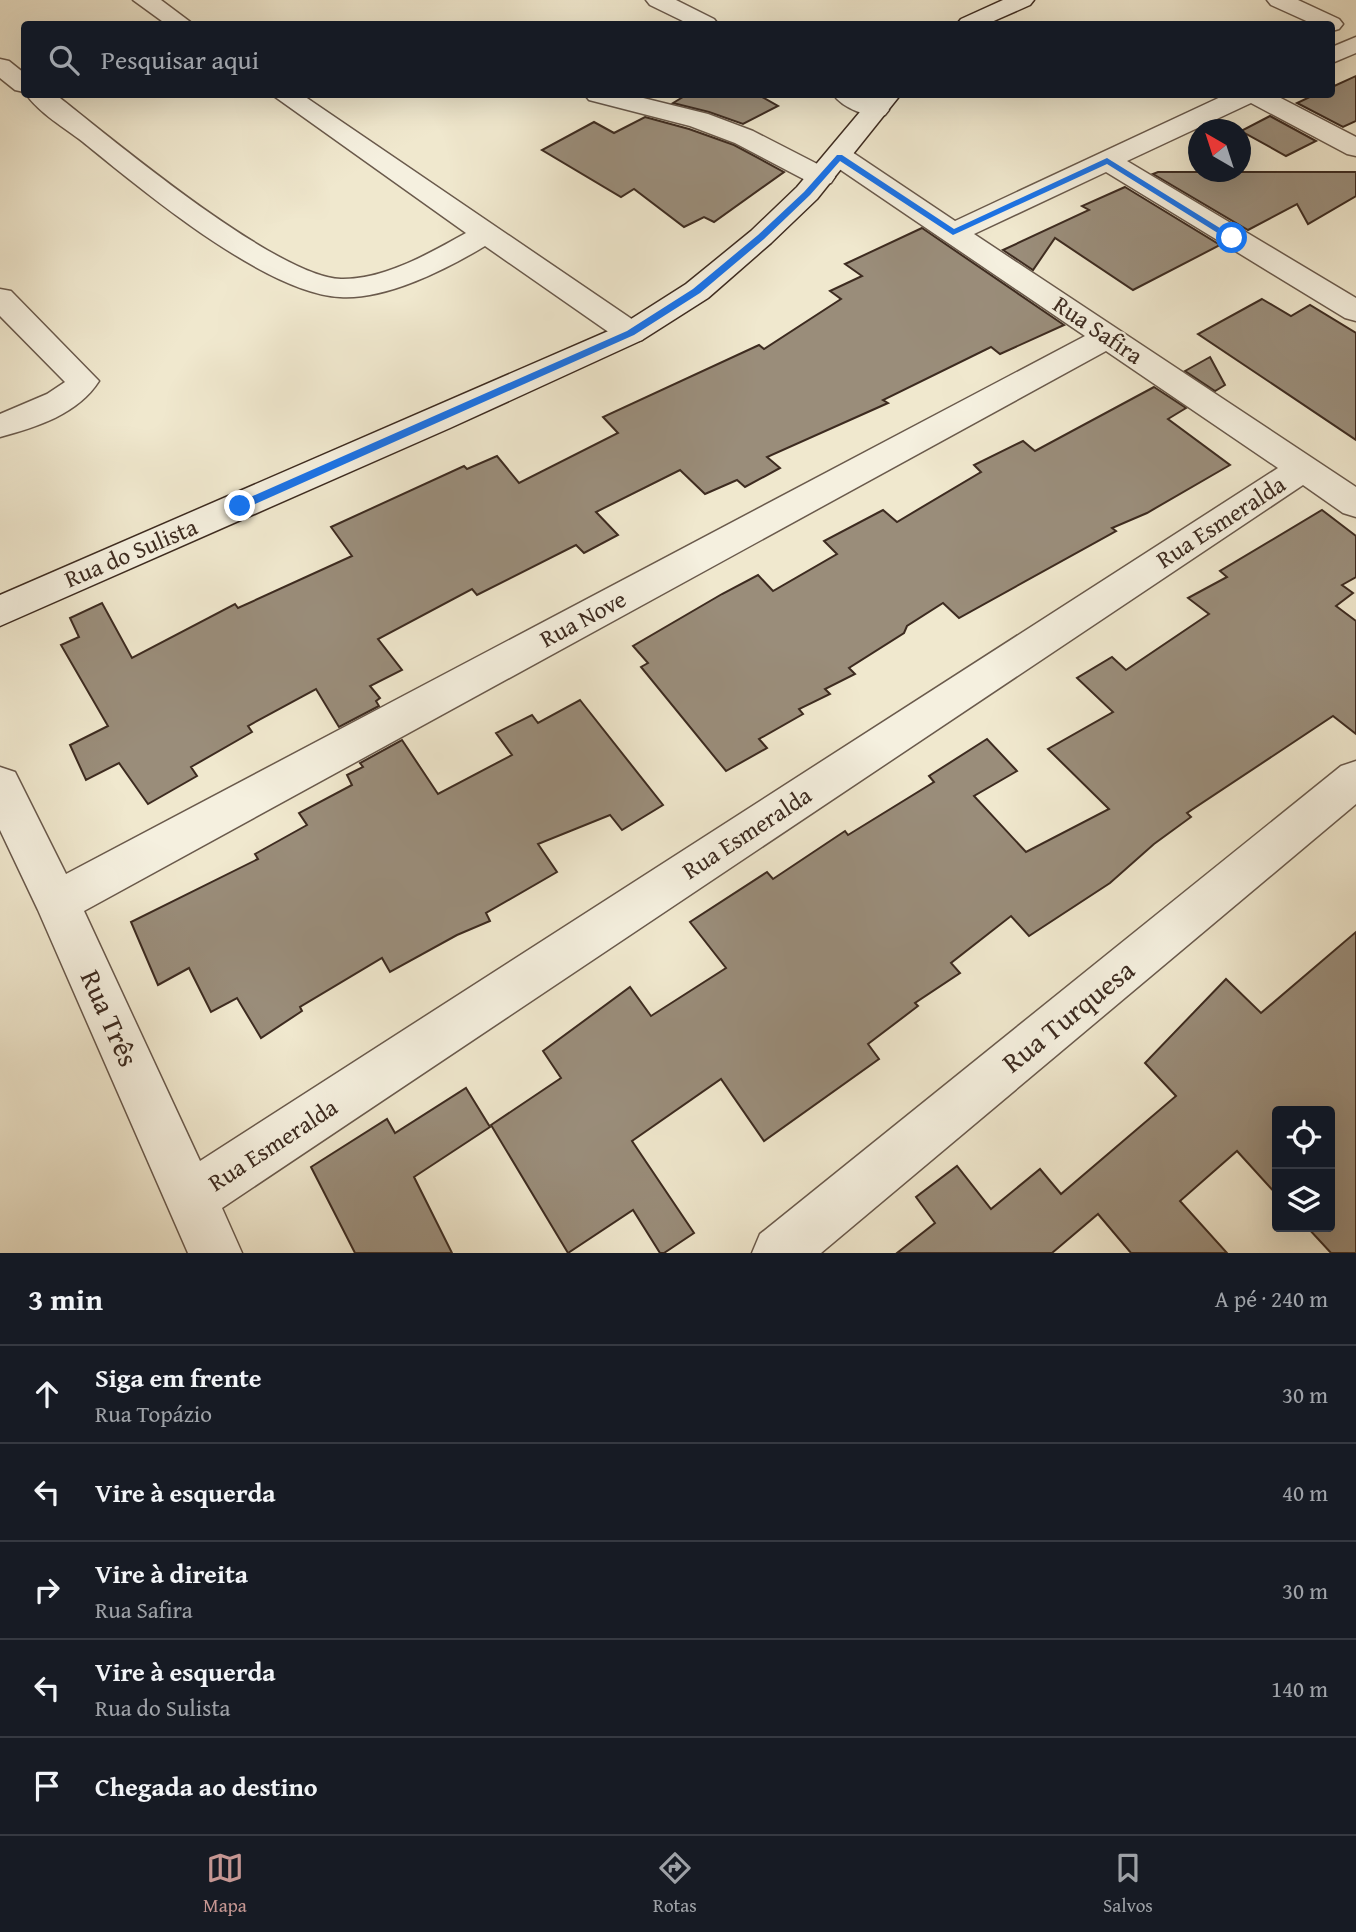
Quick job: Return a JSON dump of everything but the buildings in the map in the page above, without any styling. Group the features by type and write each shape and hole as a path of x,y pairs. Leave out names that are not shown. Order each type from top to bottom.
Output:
{"street":[{"path":"145,0 176,21"},
{"path":"658,0 700,21"},
{"path":"976,21 1022,0"},
{"path":"1279,0 1323,21"},
{"path":"1335,27 1356,36"},
{"path":"1335,54 1356,44"},
{"path":"0,66 21,83"},
{"path":"43,98 187,208 270,264 318,286 340,288 395,276 451,254 485,234"},
{"path":"289,98 631,333"},
{"name":"Rua Safira","path":"610,98 699,120 830,167 953,233 1356,504"},
{"path":"864,98 882,102"},
{"path":"953,233 1242,98"},
{"path":"1259,98 1356,148"},
{"name":"Rua do Sulista","path":"0,611 438,421 631,333 696,291 761,237 830,167 882,102"},
{"path":"1107,161 1356,311"},
{"path":"0,298 83,381 79,389 68,398 0,426"},
{"name":"Rua Nove","path":"57,902 1108,337"},
{"name":"Rua Esmeralda","path":"191,1198 1303,468"},
{"name":"Rua Turquesa","path":"779,1253 1356,779"},
{"name":"Rua Três","path":"0,785 57,902 215,1253"}],"route":[{"path":"240,506 438,421 631,333 696,291 761,237 807,194 839,156 953,233 1107,161 1232,238"}]}
